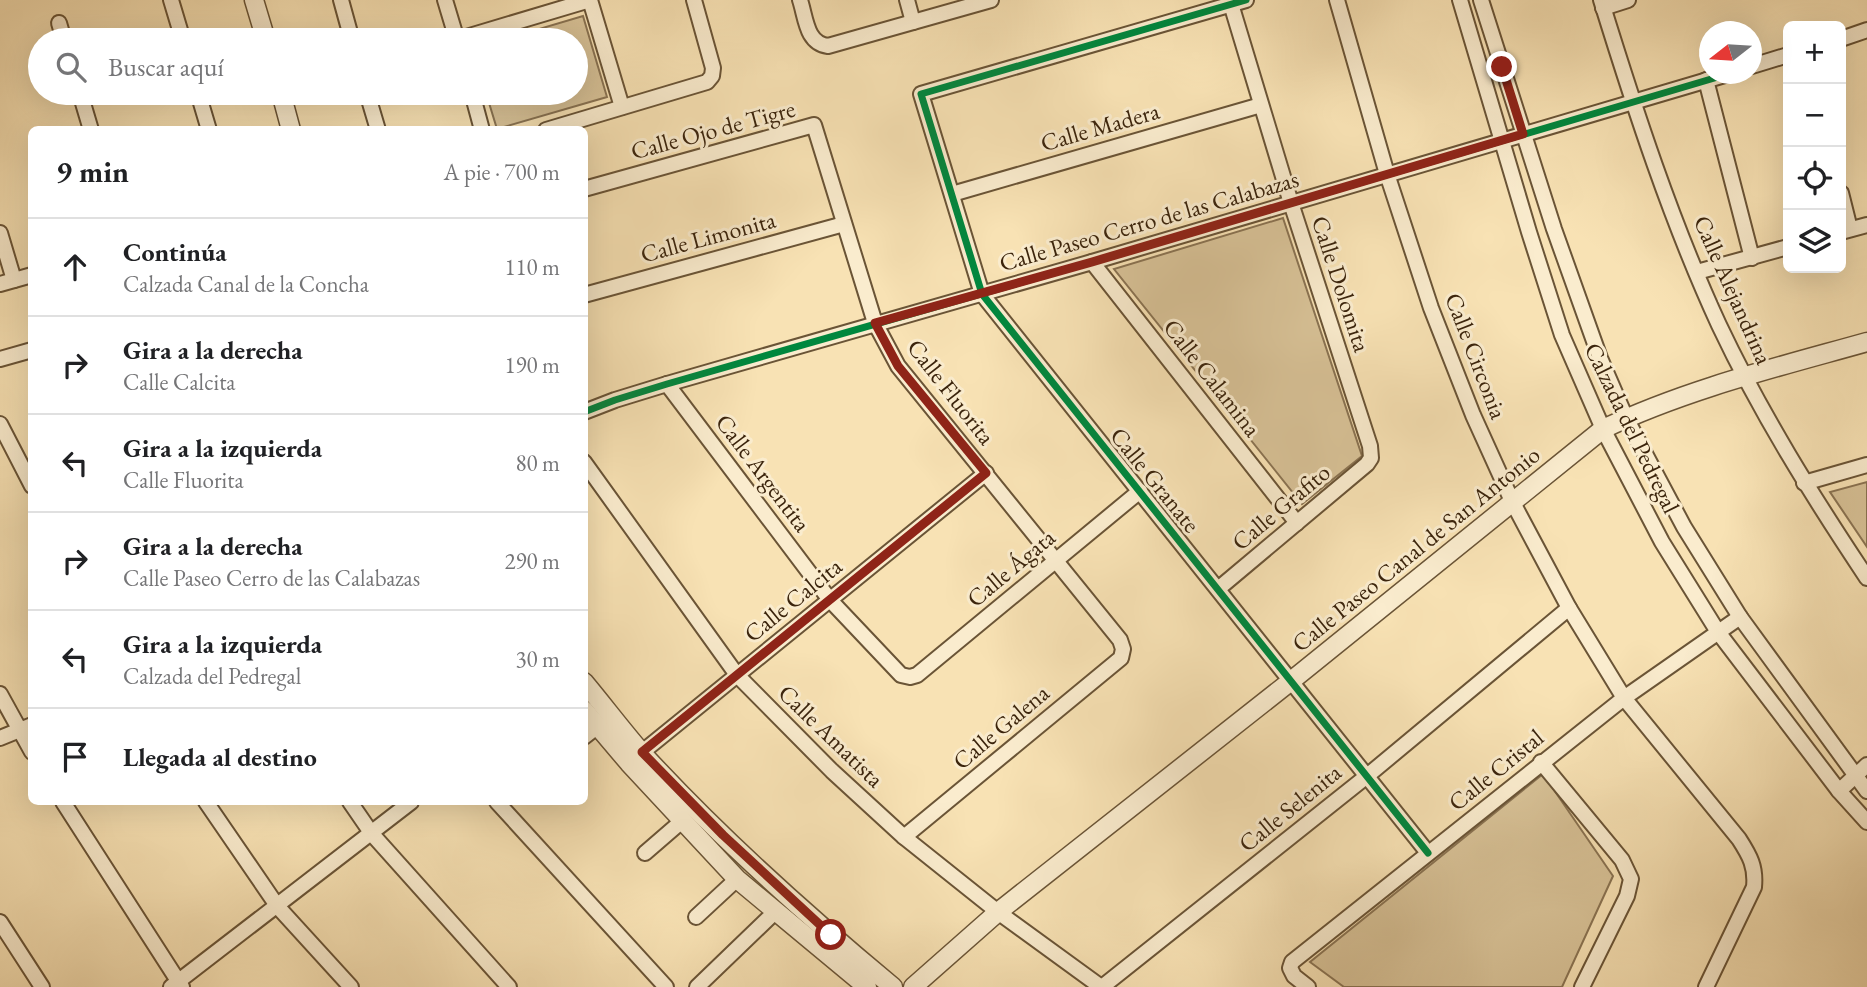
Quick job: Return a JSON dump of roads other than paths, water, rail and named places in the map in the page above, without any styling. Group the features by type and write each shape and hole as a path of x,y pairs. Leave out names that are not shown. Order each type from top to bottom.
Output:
{"street":[{"path":"171,0 179,28"},
{"path":"254,0 262,28"},
{"path":"341,0 349,28"},
{"path":"445,0 453,28"},
{"path":"496,28 590,0 622,107"},
{"path":"559,126 707,82 712,76 713,68 694,0"},
{"path":"800,0 811,38 818,44 828,46 991,0"},
{"path":"907,0 914,22"},
{"path":"1231,4 1246,0"},
{"name":"Calle Circonia","path":"1337,0 1387,174 1436,320 1473,415 1512,501 1569,608 1624,698 1739,839 1752,860 1755,872 1754,887 1706,987"},
{"name":"Calzada del Pedregal","path":"1460,0 1562,335 1604,429 1662,542 1718,632 1839,791 1867,822"},
{"name":"Calzada del Pedregal","path":"1481,0 1554,229 1600,358 1626,418 1684,527 1740,617 1867,791"},
{"path":"1602,4 1628,0"},
{"name":"Calle Granate","path":"1231,4 921,94 982,294 1427,853"},
{"name":"Calle Dolomita","path":"1231,4 1291,203 1370,446 1371,458"},
{"name":"Calle Alejandrina","path":"1602,4 1632,101 1719,325 1804,483 1867,578"},
{"path":"59,23 60,28"},
{"path":"1846,36 1867,30"},
{"path":"1762,63 1783,57"},
{"name":"Calle Paseo Cerro de las Calabazas","path":"588,410 667,384 1092,262 1699,82"},
{"path":"1707,84 1752,258"},
{"path":"84,105 90,126"},
{"path":"202,105 208,126"},
{"path":"284,105 290,126"},
{"path":"371,105 377,126"},
{"path":"475,105 481,126"},
{"name":"Calle Madera","path":"952,194 1261,105"},
{"name":"Calle Ojo de Tigre","path":"588,188 814,125"},
{"name":"Calle Fluorita","path":"814,125 875,323 898,366 1120,639 1123,649"},
{"name":"Calle Limonita","path":"588,294 844,224"},
{"path":"1846,230 1867,225"},
{"path":"0,233 7,282 28,276"},
{"path":"1697,272 1783,249"},
{"name":"Calle Calamina","path":"1092,262 1297,523"},
{"name":"Calle Paseo Canal de San Antonio","path":"913,987 998,912 1604,429 1626,418 1745,376 1867,342"},
{"path":"0,359 28,351"},
{"name":"Calle Argentita","path":"667,384 830,600 901,675 910,677"},
{"path":"0,424 28,478"},
{"name":"Calle Grafito","path":"1218,589 1371,458"},
{"path":"1804,483 1867,465"},
{"name":"Calle Amatista","path":"588,468 737,675 832,771 904,837 998,912 1102,987"},
{"name":"Calle Calcita","path":"636,758 986,473"},
{"name":"Calle Ágata","path":"910,677 917,676 1140,491"},
{"name":"Calle Selenita","path":"1102,987 1367,776 1569,608"},
{"name":"Calle Cristal","path":"1308,987 1294,976 1290,968 1292,962 1624,698 1740,617"},
{"name":"Calle Galena","path":"904,837 1121,657 1123,649"},
{"path":"588,688 681,821 737,879 867,987"},
{"path":"0,694 25,728 0,738"},
{"path":"591,732 636,758 723,835 810,918 893,987"},
{"path":"1541,762 1622,860 1631,879 1627,896 1582,987"},
{"path":"1839,791 1867,765"},
{"path":"65,805 177,985 407,805"},
{"path":"208,805 278,907 351,987"},
{"path":"352,805 372,834 509,987"},
{"path":"500,805 666,987"},
{"path":"645,853 681,821"},
{"path":"696,917 737,879"},
{"path":"697,987 775,912"},
{"path":"0,922 42,987"}]}
